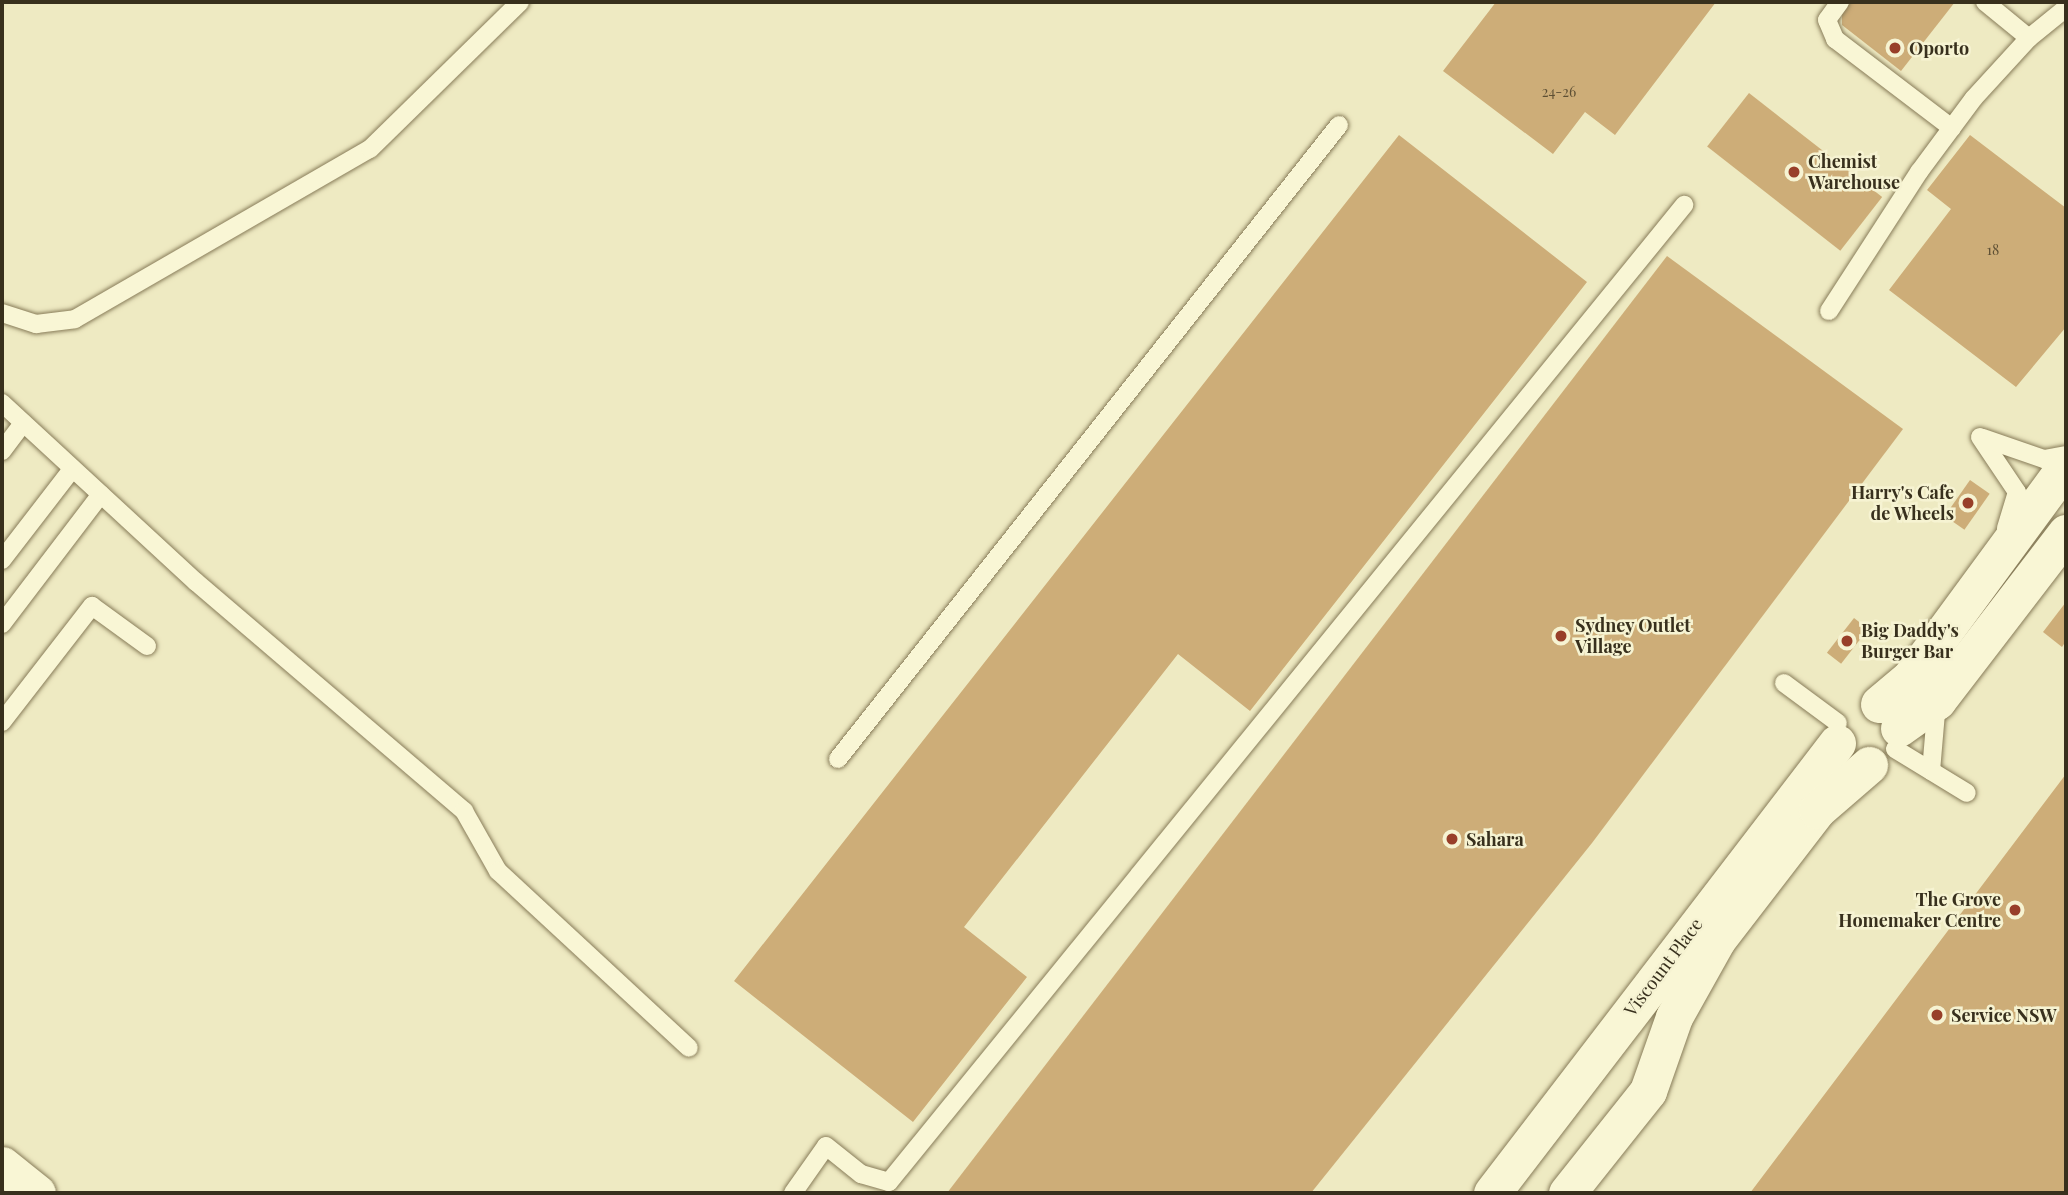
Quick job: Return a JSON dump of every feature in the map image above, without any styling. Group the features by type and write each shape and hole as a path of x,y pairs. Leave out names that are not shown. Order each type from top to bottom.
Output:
{"street":[{"name":"Viscount Place","path":"1885,737 1910,678 2066,466"},
{"name":"Viscount Place","path":"1567,1193 1648,1091 1674,1017 1717,940 1817,810 1885,737 1937,701 2066,533"},
{"name":"Viscount Place","path":"1492,1193 1859,703 1885,737"},
{"path":"1838,733 1850,760 1885,737"},
{"path":"2,1165 37,1193"}],"lane":[{"path":"2,313 36,324 75,319 370,149 520,2"},
{"path":"1840,2 1827,20 1835,39 1952,128"},
{"path":"1985,2 2029,38"},
{"path":"1829,312 1952,128 2029,38 2066,8"},
{"path":"838,759 1339,125"},
{"path":"793,1193 826,1146 861,1174 889,1182 1684,205"},
{"path":"2,403 72,469 464,811 498,871 689,1048"},
{"path":"2,451 23,423"},
{"path":"1984,577 2017,492 1980,437 2044,459 2066,455"},
{"path":"2,559 72,469"},
{"path":"2,624 101,494"},
{"path":"2,722 92,606 147,646"},
{"path":"1784,683 1838,733"},
{"path":"1931,771 1937,701"},
{"path":"1885,737 1931,771 1967,793"}],"building":[{"path":"1496,2 1716,2 1615,135 1585,112 1553,154 1443,71"},
{"name":"Oporto","path":"1851,2 1955,2 1901,71 1842,25 1842,13"},
{"name":"Chemist Warehouse","path":"1749,93 1882,197 1840,251 1707,147"},
{"path":"1399,135 1587,282 1250,711 1178,654 964,927 1027,977 913,1122 734,981"},
{"path":"1970,135 2066,208 2066,327 2016,387 1889,290 1951,209 1927,190"},
{"name":"Sydney Outlet Village","path":"1667,256 1903,429 1592,843 1311,1193 947,1193"},
{"path":"1970,480 1990,494 1964,530 1945,516"},
{"path":"2066,602 2066,641 2062,647 2043,632"},
{"name":"Big Daddy's Burger Bar","path":"1854,618 1868,629 1841,664 1827,653"},
{"name":"The Grove Homemaker Centre","path":"2066,774 2066,1193 1750,1193 1861,1046"}],"place":[{"name":"Oporto","path":"1895,48"},
{"name":"Chemist Warehouse","path":"1794,172"},
{"name":"Harry's Cafe de Wheels","path":"1968,503"},
{"name":"Sydney Outlet Village","path":"1561,636"},
{"name":"Big Daddy's Burger Bar","path":"1847,641"},
{"name":"Sahara","path":"1452,839"},
{"name":"The Grove Homemaker Centre","path":"2015,910"},
{"name":"Service NSW","path":"1937,1015"}]}
